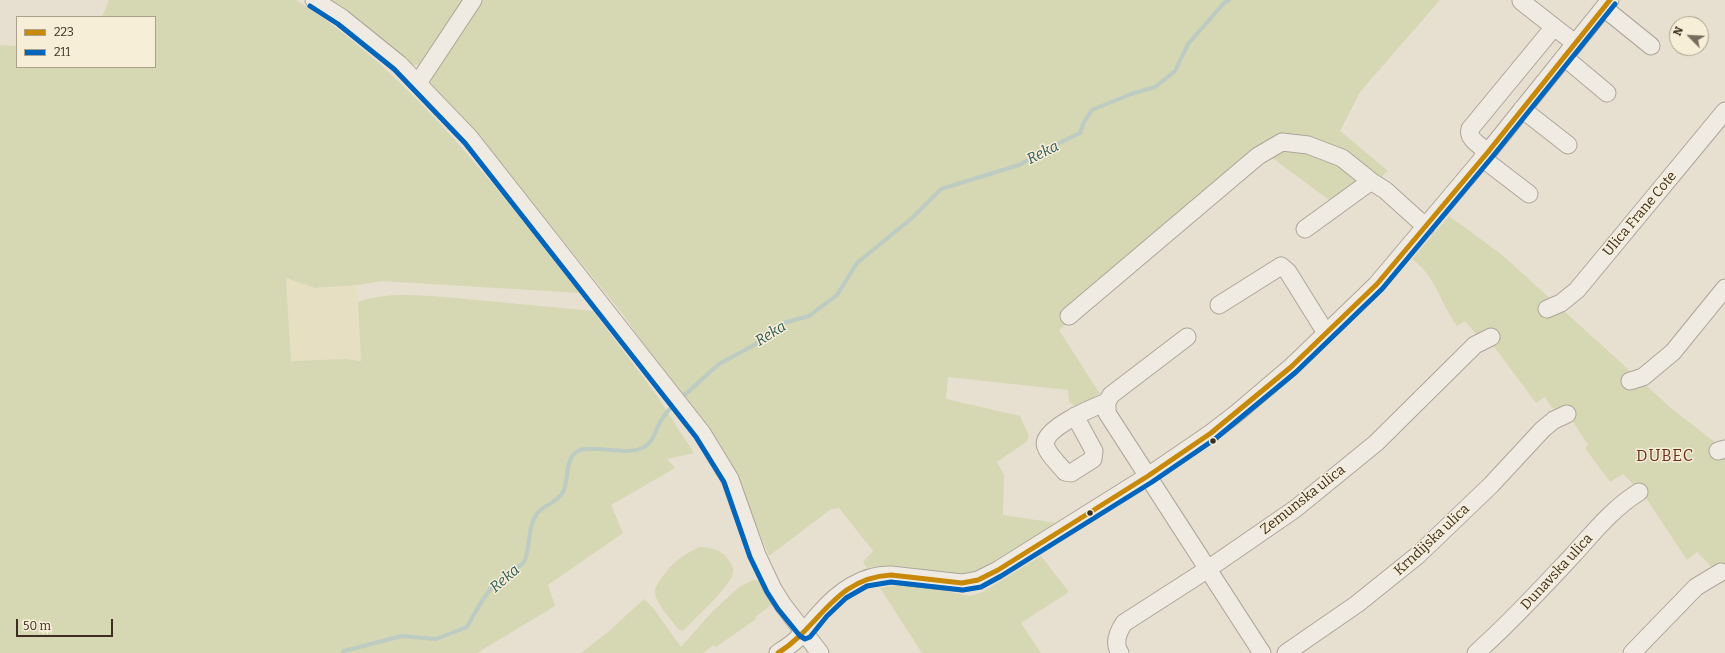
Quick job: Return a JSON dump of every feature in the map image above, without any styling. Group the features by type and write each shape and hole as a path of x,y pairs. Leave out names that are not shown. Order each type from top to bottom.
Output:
{"street":[{"path":"314,0 342,18 399,64 470,138 702,433 730,479 761,565 783,605 820,653"},
{"path":"418,83 473,0"},
{"path":"1521,1 1575,43"},
{"path":"778,653 805,632 828,604 856,583 868,577 880,574 962,583 978,580 998,570 1148,476 1237,413 1290,368 1377,284 1426,227 1607,4 1651,46"},
{"path":"1529,194 1485,155 1470,138 1468,133 1554,26"},
{"path":"1564,57 1607,93"},
{"path":"1522,109 1568,145"},
{"name":"Ulica Frane Cote","path":"1547,309 1561,303 1577,290 1725,111"},
{"path":"1069,316 1252,161 1282,142 1308,145 1342,158 1372,182 1385,190 1426,227"},
{"path":"1305,229 1367,184 1372,182"},
{"path":"1219,305 1280,266 1288,272 1326,333"},
{"path":"1630,381 1643,378 1673,352 1725,288"},
{"path":"1187,337 1111,395 1107,402 1107,413 1262,653"},
{"name":"Zemunska ulica","path":"1120,653 1116,642 1118,632 1124,623 1208,569 1295,509 1376,443 1475,345 1491,337"},
{"path":"1075,416 1107,402"},
{"name":"Krndijska ulica","path":"1286,653 1357,604 1418,555 1465,511 1543,429 1554,420 1567,414"},
{"name":"Dunavska ulica","path":"1476,653 1519,613 1603,523 1631,497 1639,492"},
{"path":"1632,653 1696,587 1721,572"}],"shaded area":[{"path":"286,278 315,288 358,285 361,361 345,359 291,361"}],"green space":[{"path":"109,0 296,0 338,29 377,61 450,134 517,213 580,293 381,281 358,285 315,288 286,278 291,361 345,359 361,361 358,302 383,296 419,295 593,311 655,393 694,453 667,459 675,468 611,505 623,533 548,585 555,606 477,653 0,653 0,45 16,46 16,68 156,68 156,16 102,16"},
{"path":"329,0 463,0 427,56 418,65 411,65"},
{"path":"477,0 1440,0 1360,92 1340,131 1388,171 1378,180 1287,137 1059,330 1100,394 1079,406 1075,406 1069,402 1068,390 948,377 946,399 1020,416 1029,436 1026,442 997,462 1004,475 1003,515 1056,523 976,572 949,573 894,566 867,568 863,562 873,551 839,508 831,509 769,556 733,471 718,444 696,411 624,316 519,186 431,85 429,78"},
{"path":"1297,147 1341,164 1366,179 1333,203 1267,154"},
{"path":"1449,216 1501,254 1671,408 1725,450 1725,582 1697,552 1687,560 1644,495 1623,474 1610,482 1585,448 1588,445 1565,409 1562,410 1552,408 1545,397 1536,403 1489,340 1475,333 1465,321 1457,326 1427,273 1412,259"},
{"path":"700,547 712,548 722,553 731,564 733,573 731,579 720,594 682,631 678,629 667,615 657,599 655,589 668,569 686,554"},
{"path":"1041,556 1069,592 1021,623 1041,653 922,653 880,588 902,585 925,587 970,596 983,592"},
{"path":"753,580 761,581 775,602 755,617 756,619 716,647 714,645 703,653 581,653 608,632 644,599 654,609 681,647 712,612 739,587"}],"waterway":[{"name":"Reka","path":"680,399 719,364 756,344 783,323 809,316 837,295 857,263 912,218 941,189 1019,165 1080,133 1084,122 1092,110 1131,94 1155,87 1175,71 1188,44 1224,3 1229,0"},
{"name":"Reka","path":"343,653 344,651 402,636 436,639 467,627 480,603 492,587 524,562 528,551 533,520 542,509 561,496 565,488 568,466 571,457 580,450 587,449 625,451 642,448 651,441 662,419 674,405"}],"transit line":[{"name":"223","path":"778,653 793,642 841,594 855,585 872,578 891,575 962,583 978,580 998,570 1148,476 1211,433 1291,367 1377,284 1488,152 1610,0"},
{"name":"211","path":"310,6 338,24 394,69 465,143 696,437 724,482 750,557 767,592 778,609 800,636 805,639 810,637 827,616 846,598 867,586 891,582 963,590 981,587 1152,482 1215,439 1296,372 1382,289 1493,156 1615,4"}],"district":[{"name":"DUBEC","path":"1665,457"}]}
